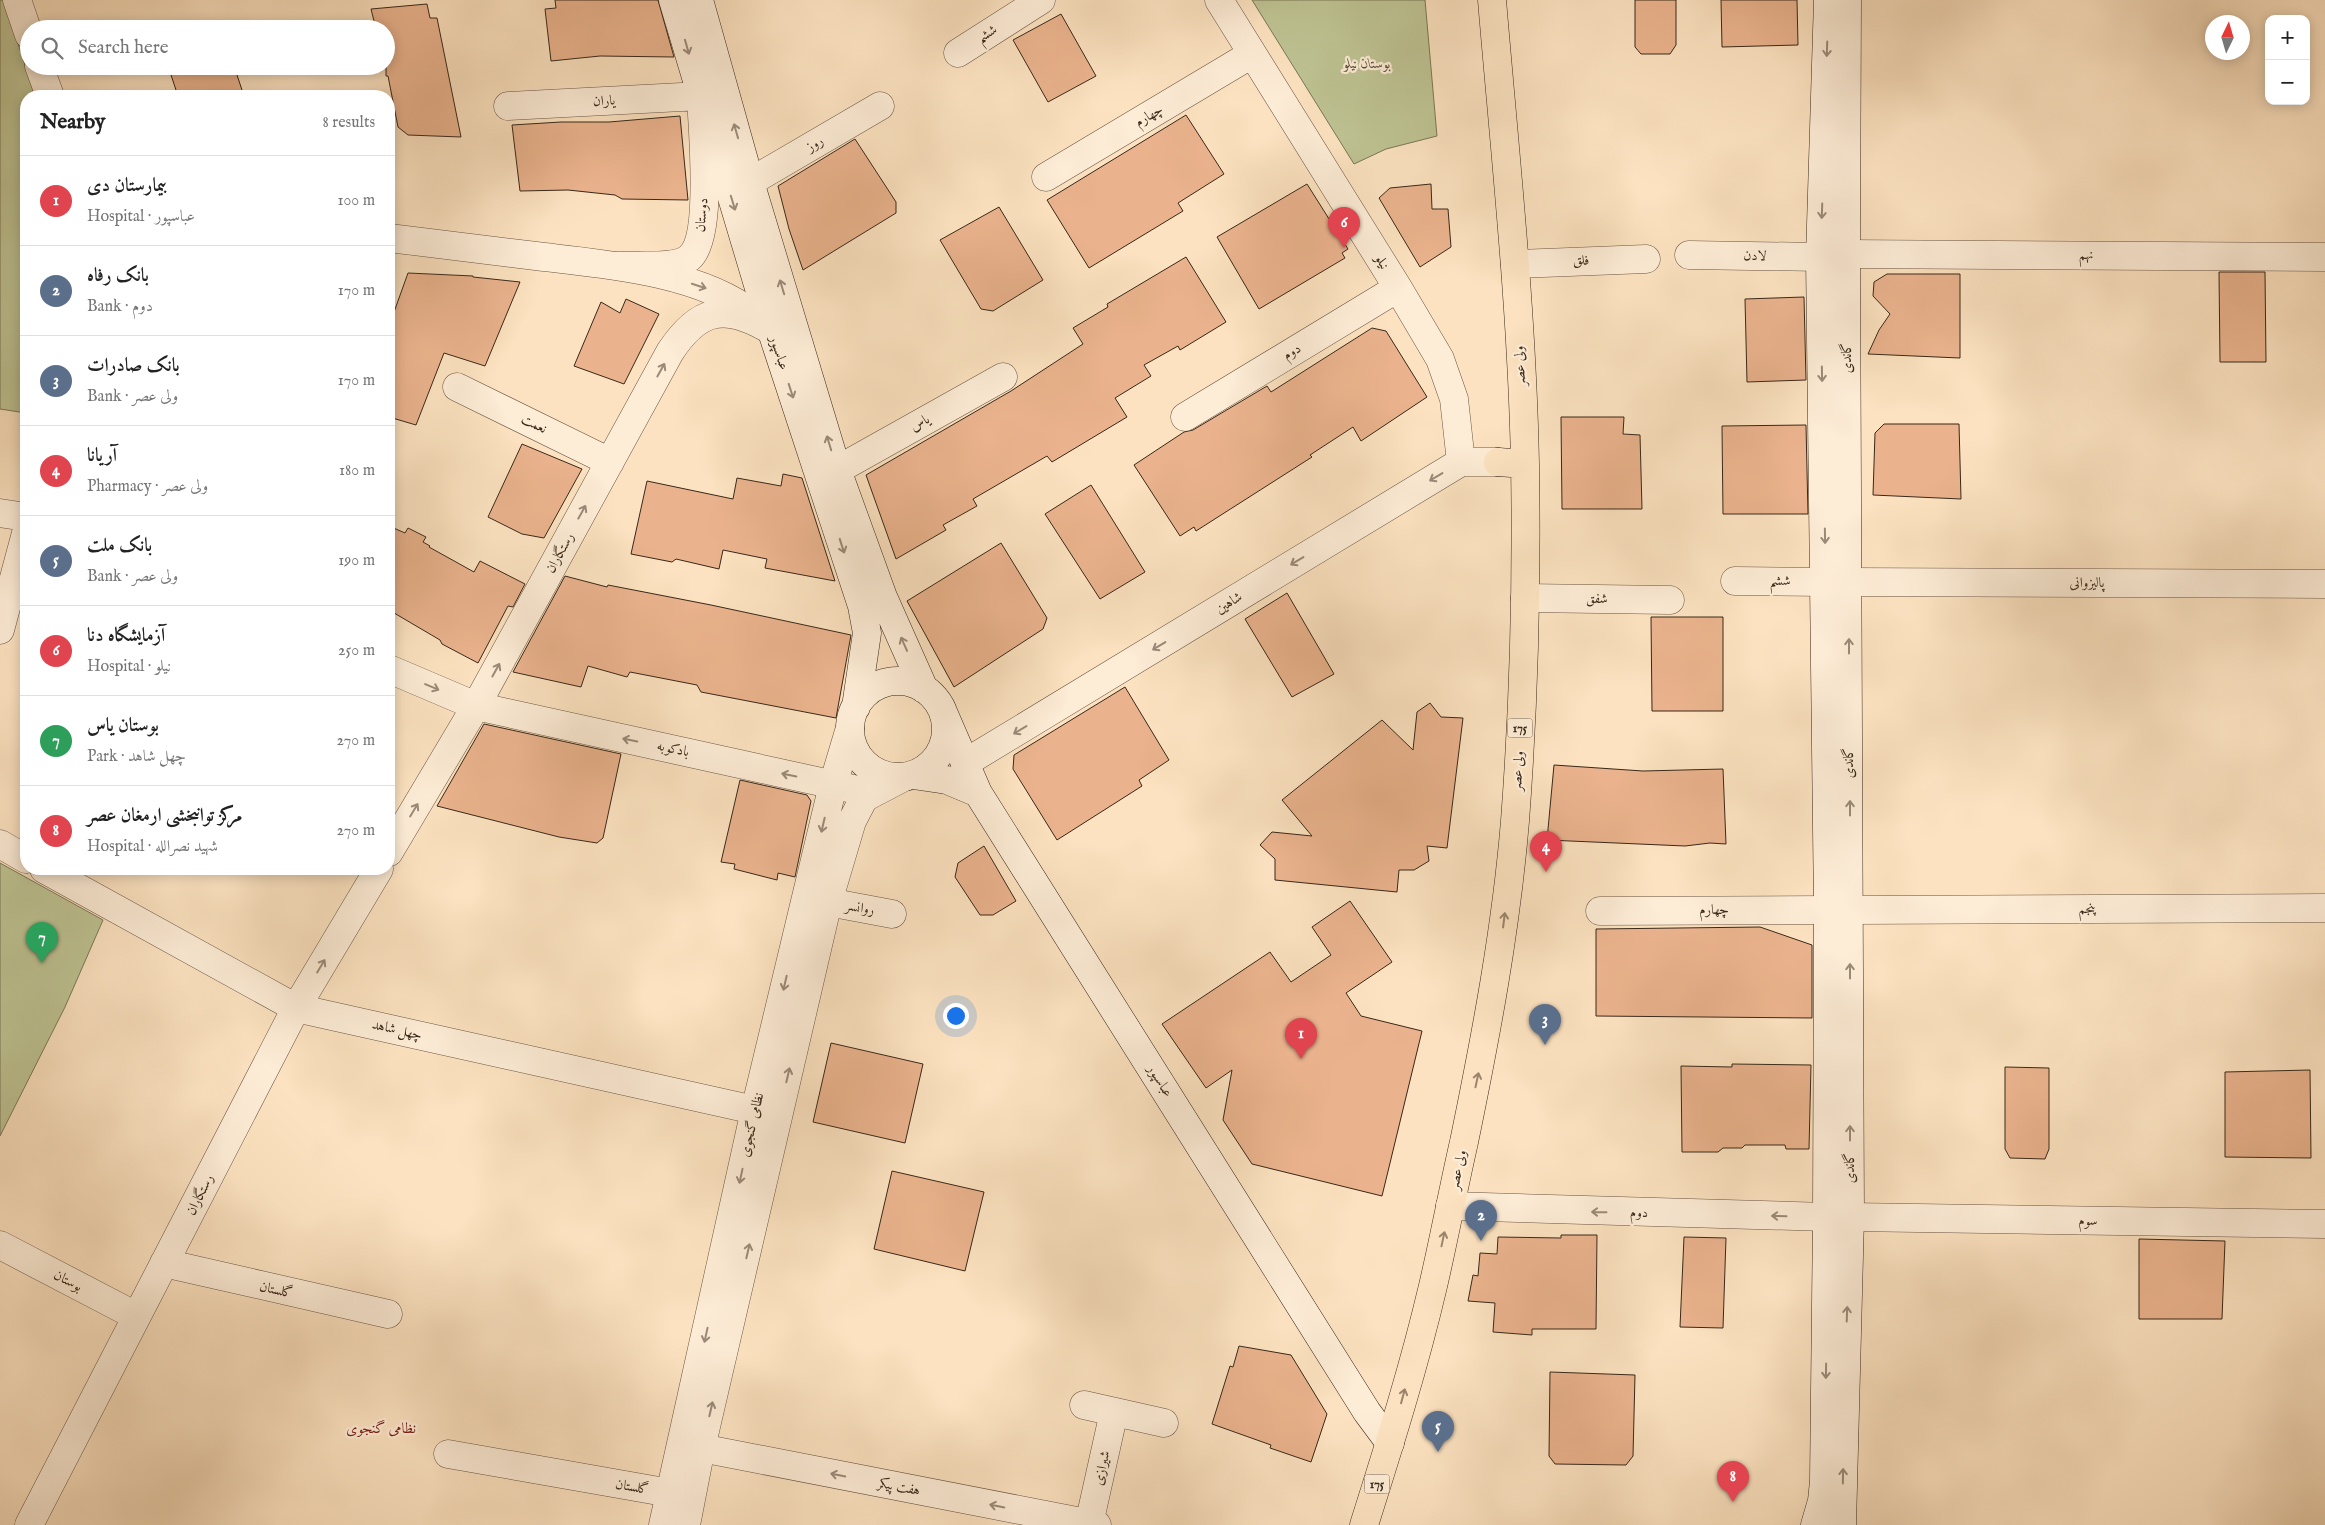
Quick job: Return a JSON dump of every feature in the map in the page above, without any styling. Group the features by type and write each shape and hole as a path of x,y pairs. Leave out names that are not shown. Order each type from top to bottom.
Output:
{"main road":[{"name":"ولی عصر","path":"1364,1525 1390,1443 1432,1290 1493,1002 1515,825 1520,749 1525,598 1525,464 1515,264 1492,0"},
{"path":"1498,462 1525,464"}],"street":[{"path":"17,0 24,20"},
{"name":"عباسپور","path":"674,0 750,182 838,470 883,597 924,688"},
{"name":"عباسپور","path":"699,0 713,93 770,331 862,606 866,633 853,718"},
{"name":"ششم","path":"958,53 1041,0"},
{"name":"نیلو","path":"1219,0 1425,332 1450,384 1456,412 1461,462"},
{"name":"گاندی","path":"1827,1524 1822,1501 1839,1217 1837,582 1828,0"},
{"name":"گاندی","path":"1833,256 1848,0"},
{"name":"چهارم","path":"1046,177 1252,54"},
{"path":"42,75 48,90"},
{"name":"یاران","path":"508,106 713,93"},
{"name":"دوستان","path":"617,266 678,263 689,258 695,250 703,222 713,93"},
{"name":"روز","path":"750,182 880,106"},
{"name":"دوستان","path":"395,239 617,266 710,290 742,305 770,331"},
{"name":"لادن","path":"1689,255 1833,256"},
{"name":"نهم","path":"1833,256 2325,257"},
{"name":"فلق","path":"1515,264 1646,259"},
{"name":"دوم","path":"1186,417 1398,288"},
{"name":"رستگاران","path":"395,842 476,706 670,352 682,334 695,322 708,316 725,314 748,318 770,331"},
{"name":"یاس","path":"838,470 1003,377"},
{"name":"نعمت","path":"457,387 610,462"},
{"path":"1461,462 1498,462"},
{"name":"شاهین","path":"966,763 1461,462"},
{"path":"0,513 20,517"},
{"path":"0,630 20,555"},
{"name":"ششم","path":"1735,581 1837,582"},
{"name":"پالیزوانی","path":"1837,582 2325,584"},
{"name":"شفق","path":"1525,598 1670,600"},
{"name":"بادکوبه","path":"395,672 476,706 871,793"},
{"path":"908,776 927,768 938,757 944,743 946,727 943,712 936,699 924,688 905,682 886,683 874,688 863,696 853,718 852,742 866,764 884,774 947,780 978,793"},
{"name":"عباسپور","path":"943,712 978,793 1367,1412 1390,1443"},
{"name":"نظامی گنجوی","path":"663,1525 681,1496 767,1113 833,784 853,718"},
{"name":"نظامی گنجوی","path":"767,1113 852,821 864,798 908,776"},
{"path":"0,844 20,856"},
{"name":"چهل شاهد","path":"55,875 296,1008 767,1113"},
{"name":"رستگاران","path":"29,1525 296,1008 375,875"},
{"name":"روانسر","path":"828,902 892,914"},
{"name":"پنجم","path":"1839,910 2325,908"},
{"name":"چهارم","path":"1600,910 1839,910"},
{"name":"دوم","path":"1450,1206 1839,1217"},
{"name":"سوم","path":"1839,1217 2325,1224"},
{"name":"بوستان","path":"0,1245 136,1316"},
{"name":"گلستان","path":"164,1263 388,1314"},
{"path":"1084,1405 1164,1423"},
{"name":"شیرازی","path":"1093,1524 1114,1412"},
{"name":"هفت پیکر","path":"691,1447 1093,1524"},
{"name":"گلستان","path":"448,1454 681,1496"},
{"name":"نظامی گنجوی","path":"681,1496 686,1525"}],"green space":[{"path":"0,0 4,0 20,50 20,75 28,75 33,90 20,90 20,412 0,409"},
{"name":"بوستان نیلو","path":"1252,0 1425,0 1437,136 1386,149 1354,164"},
{"path":"0,863 103,920 65,1007 0,1136"}],"building":[{"path":"555,0 658,0 674,57 600,56 551,61 545,9 556,8"},
{"path":"1635,0 1676,0 1676,45 1670,54 1641,54 1635,47"},
{"path":"1721,0 1797,0 1798,45 1722,47"},
{"path":"427,4 430,18 437,18 461,137 408,135 398,127 395,112 395,90 391,90 388,76 386,76 395,75 395,20 374,20 371,9"},
{"path":"1061,14 1096,76 1048,102 1013,40"},
{"path":"171,75 237,75 242,90 176,90"},
{"path":"1186,115 1224,174 1178,203 1183,211 1089,268 1047,200"},
{"path":"680,116 688,200 622,199 615,195 568,190 520,191 512,125 609,122"},
{"path":"855,139 896,202 896,213 803,270 789,229 778,186"},
{"path":"1307,184 1348,249 1342,253 1345,258 1259,309 1217,237"},
{"path":"1431,184 1432,209 1448,209 1451,247 1420,267 1379,198 1390,188"},
{"path":"999,207 1043,280 993,311 981,309 940,240"},
{"path":"1186,257 1226,322 1180,350 1178,346 1144,365 1151,376 1115,398 1127,417 1052,462 1047,456 973,499 977,506 943,525 946,530 896,559 866,475 1011,391 1083,344 1073,328 1108,307 1107,304"},
{"path":"2219,272 2265,272 2266,362 2220,362"},
{"path":"408,273 473,276 520,282 485,366 444,353 416,425 395,419 395,309"},
{"path":"1887,274 1960,274 1960,358 1868,354 1879,330 1890,314 1873,296 1874,282"},
{"path":"1804,297 1806,380 1747,382 1745,299"},
{"path":"626,299 659,314 624,384 574,366 601,302 620,313"},
{"path":"1372,328 1386,331 1427,397 1361,441 1353,427 1310,455 1312,457 1196,531 1194,527 1180,536 1134,465 1184,432 1193,430 1267,386 1271,392"},
{"path":"1561,417 1624,417 1623,434 1640,435 1642,509 1562,509"},
{"path":"1884,424 1959,424 1961,499 1873,495 1875,433"},
{"path":"1806,425 1808,514 1723,514 1722,426"},
{"path":"522,444 582,469 544,538 522,534 488,517"},
{"path":"783,474 802,478 835,581 765,568 767,559 723,550 719,569 676,559 672,562 631,554 647,481 733,499 737,478 781,486"},
{"path":"1091,485 1145,572 1100,599 1045,514"},
{"path":"408,528 426,537 423,542 429,547 474,572 480,561 525,584 513,607 508,606 478,663 442,644 440,640 395,614 395,529 405,533"},
{"path":"1001,543 1047,618 1043,629 954,687 907,601"},
{"path":"565,576 607,587 608,585 711,605 851,635 836,718 701,692 697,685 630,672 627,677 588,666 581,687 513,672"},
{"path":"1287,593 1334,674 1292,697 1245,619"},
{"path":"1651,617 1723,617 1723,711 1652,711"},
{"path":"1125,687 1169,760 1139,780 1142,786 1057,840 1013,769 1014,755"},
{"path":"1430,703 1441,717 1463,718 1447,848 1427,846 1429,861 1414,870 1399,870 1397,892 1275,880 1275,859 1260,845 1272,832 1312,836 1282,800 1382,720 1413,750 1417,712"},
{"path":"484,724 621,754 603,838 597,843 559,837 437,806"},
{"path":"1554,765 1643,771 1723,769 1726,844 1710,843 1685,846 1547,840"},
{"path":"740,780 807,795 811,801 795,877 778,873 777,880 734,869 735,864 721,862"},
{"path":"984,846 1016,901 993,915 980,915 955,877 958,863"},
{"path":"1350,901 1392,962 1346,993 1361,1016 1422,1031 1382,1196 1252,1164 1223,1120 1232,1070 1206,1088 1162,1024 1270,952 1291,982 1331,955 1312,927"},
{"path":"1760,927 1812,945 1812,1018 1596,1016 1596,929"},
{"path":"831,1043 923,1064 905,1143 813,1122"},
{"path":"1732,1064 1811,1065 1809,1149 1786,1149 1785,1145 1745,1145 1742,1148 1723,1148 1718,1152 1682,1152 1681,1066 1732,1067"},
{"path":"2005,1067 2049,1068 2049,1149 2045,1159 2010,1158 2005,1149"},
{"path":"2310,1070 2311,1158 2225,1157 2225,1072"},
{"path":"892,1171 984,1192 965,1271 874,1249"},
{"path":"1561,1235 1597,1235 1596,1329 1532,1329 1532,1335 1493,1332 1495,1303 1468,1301 1473,1275 1478,1276 1480,1253 1497,1254 1498,1237 1561,1238"},
{"path":"1684,1237 1726,1238 1723,1328 1680,1327"},
{"path":"2139,1239 2225,1241 2222,1319 2139,1319"},
{"path":"1239,1346 1291,1355 1327,1414 1311,1462 1270,1448 1271,1445 1212,1424 1230,1366 1233,1367"},
{"path":"1550,1372 1635,1375 1633,1456 1626,1465 1555,1464 1549,1456"}],"place":[{"name":"آزمایشگاه دنا","path":"1344,248"},
{"name":"آریانا","path":"1546,872"},
{"name":"بوستان یاس","path":"42,963"},
{"name":"بانک صادرات","path":"1545,1045"},
{"name":"بیمارستان دی","path":"1301,1059"},
{"name":"بانک رفاه","path":"1481,1241"},
{"name":"بانک ملت","path":"1438,1452"},
{"name":"مرکز توانبخشی ارمغان عصر","path":"1733,1502"}],"district":[{"name":"نظامی گنجوی","path":"381,1428"}]}
